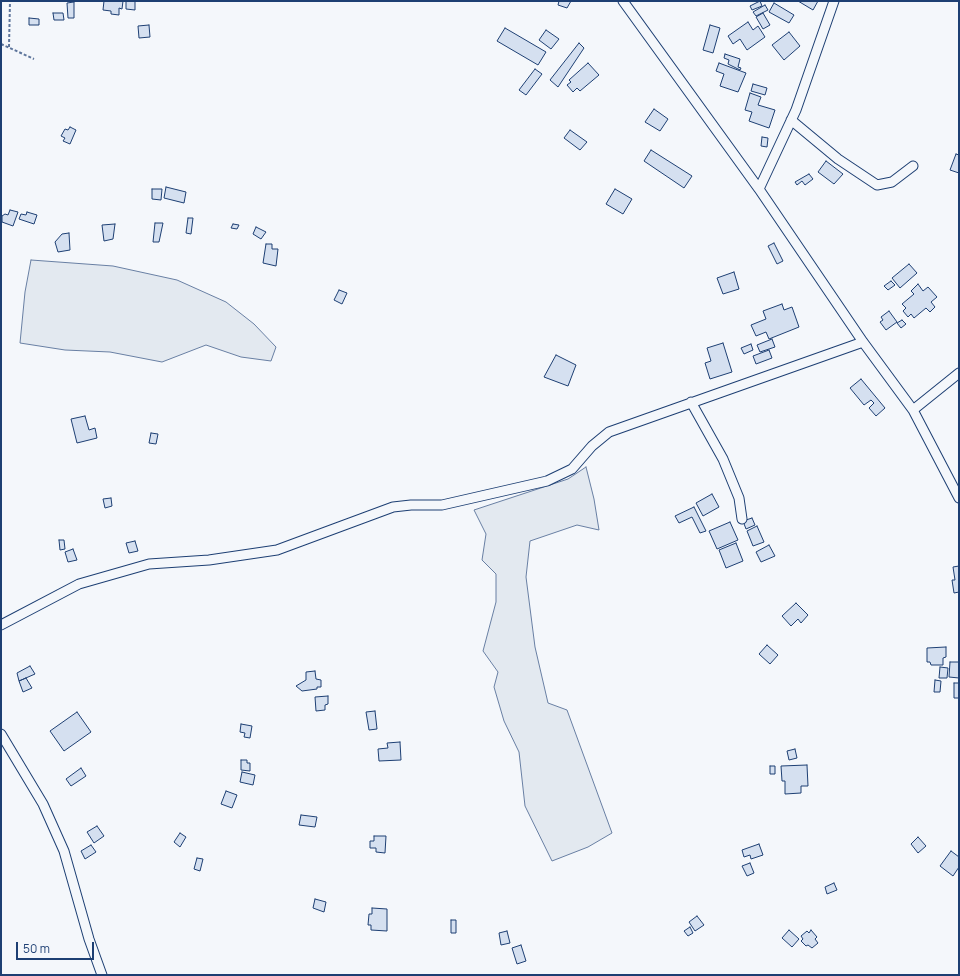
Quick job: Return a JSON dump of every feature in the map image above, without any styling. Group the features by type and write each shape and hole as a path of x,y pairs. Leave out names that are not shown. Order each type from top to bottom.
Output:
{"street":[{"path":"623,1 758,190 863,342 913,410 959,498"},
{"path":"758,190 791,120 834,1"},
{"path":"791,120 838,159 877,185 892,182 913,166"},
{"path":"1,625 79,584 149,564 209,560 277,550 393,507 411,505 442,506 547,481 572,469 592,446 609,432 863,342"},
{"path":"913,410 959,373"},
{"path":"691,402 723,459 739,498 742,519"},
{"path":"1,734 43,804 64,850 87,932 102,975"}],"path":[{"path":"9,47 10,1"},
{"path":"1,44 34,59"}],"shaded area":[{"path":"31,260 113,266 177,280 226,302 254,324 276,347 271,361 241,357 206,345 162,362 110,352 65,350 20,343 25,292"},
{"path":"586,467 594,499 599,530 577,525 530,541 526,577 535,647 548,703 567,710 612,833 588,847 552,861 525,806 519,752 504,721 494,687 498,672 483,651 496,602 496,574 482,560 486,534 474,510 568,479"}],"building":[{"path":"104,1 123,1 122,9 119,8 119,15 111,14 111,11 103,10"},
{"path":"126,1 135,1 135,10 126,9"},
{"path":"559,1 571,1 567,8 558,5"},
{"path":"760,1 762,6 752,10 750,6"},
{"path":"798,1 818,1 813,10"},
{"path":"74,2 74,18 68,18 67,3"},
{"path":"774,3 794,15 789,23 769,12"},
{"path":"765,5 768,10 756,16 753,12"},
{"path":"53,13 63,13 64,20 54,20"},
{"path":"763,13 770,25 763,29 756,17"},
{"path":"29,18 39,19 39,25 29,25"},
{"path":"748,22 753,30 758,26 765,37 747,50 740,39 733,44 728,36"},
{"path":"149,25 150,37 139,38 138,26"},
{"path":"710,25 720,28 713,53 703,50"},
{"path":"505,28 546,52 538,65 497,41"},
{"path":"546,30 559,39 551,49 539,40"},
{"path":"789,32 800,46 784,60 772,45"},
{"path":"579,43 584,48 558,87 550,80"},
{"path":"725,54 740,59 738,67 741,68 740,70 728,64 729,60 724,58"},
{"path":"588,63 599,75 580,91 577,88 573,92 567,85 571,82 569,80"},
{"path":"719,63 746,73 738,92 720,86 724,74 716,71"},
{"path":"535,69 542,74 526,95 519,90"},
{"path":"753,84 767,88 765,95 751,91"},
{"path":"750,93 761,97 758,105 775,110 769,128 749,121 752,112 745,110"},
{"path":"654,109 668,119 660,131 645,122"},
{"path":"70,127 76,130 70,144 63,141 65,138 61,136 65,129 68,130"},
{"path":"570,130 587,142 580,150 564,138"},
{"path":"762,137 768,138 767,147 761,146"},
{"path":"651,150 692,176 684,188 644,161"},
{"path":"956,154 959,155 959,173 950,170"},
{"path":"826,161 843,174 834,184 818,172"},
{"path":"809,174 813,179 805,185 802,181 797,185 795,182"},
{"path":"166,187 186,192 184,203 164,198"},
{"path":"152,189 162,189 161,200 152,199"},
{"path":"615,189 632,199 623,214 606,204"},
{"path":"10,210 18,212 13,226 2,222 2,216 5,214 8,215"},
{"path":"27,212 37,215 34,224 19,219 21,214 26,215"},
{"path":"188,218 193,218 191,234 186,233"},
{"path":"155,223 163,223 159,242 153,242"},
{"path":"115,224 113,239 104,241 102,225"},
{"path":"233,224 239,225 237,229 231,228"},
{"path":"256,227 266,232 261,239 253,234"},
{"path":"69,233 70,250 58,252 55,242 62,234"},
{"path":"774,243 783,261 777,264 768,246"},
{"path":"266,244 272,244 272,249 278,249 276,266 263,263"},
{"path":"909,264 917,273 900,288 892,278"},
{"path":"734,272 739,289 723,294 717,278"},
{"path":"891,281 895,285 888,290 884,286"},
{"path":"918,284 923,291 928,287 937,297 931,302 935,307 930,312 926,308 914,318 911,314 908,317 903,311 906,308 902,304 914,294 911,291"},
{"path":"339,290 347,293 342,304 334,300"},
{"path":"782,304 784,310 792,307 799,327 769,339 766,332 756,336 751,325 766,319 763,311"},
{"path":"889,311 897,322 886,330 880,322 883,320 881,317"},
{"path":"902,320 906,324 901,328 897,323"},
{"path":"772,339 775,347 760,352 757,345"},
{"path":"723,343 732,372 710,379 705,363 711,361 707,348"},
{"path":"751,344 753,350 744,354 741,348"},
{"path":"769,350 772,358 756,364 753,356"},
{"path":"556,355 576,365 568,386 544,377"},
{"path":"861,379 885,408 876,416 869,408 874,403 871,400 864,405 850,388"},
{"path":"85,416 89,430 95,428 97,438 77,443 71,419"},
{"path":"151,433 158,434 156,444 149,443"},
{"path":"712,494 719,507 703,516 696,503"},
{"path":"111,498 112,506 105,508 103,499"},
{"path":"694,507 706,531 700,533 692,517 679,523 675,516"},
{"path":"752,518 755,525 746,529 743,521"},
{"path":"730,522 738,540 717,549 709,531"},
{"path":"757,526 764,542 753,546 747,531"},
{"path":"59,540 64,540 65,549 60,550"},
{"path":"135,541 138,551 129,553 126,543"},
{"path":"736,543 743,561 726,568 719,550"},
{"path":"769,545 775,556 761,562 756,552"},
{"path":"73,549 77,560 68,562 65,552"},
{"path":"959,566 959,592 954,593 952,580 955,580 953,567"},
{"path":"796,603 808,615 801,623 798,619 791,626 782,616"},
{"path":"767,645 778,655 770,664 759,654"},
{"path":"946,647 946,657 943,658 943,665 931,665 930,662 927,662 927,648"},
{"path":"950,662 959,662 959,678 949,677"},
{"path":"30,666 35,674 19,681 17,673"},
{"path":"940,667 948,668 947,678 939,678"},
{"path":"315,671 316,679 321,680 321,687 302,691 296,686 306,680 306,672"},
{"path":"26,678 32,688 23,692 19,681"},
{"path":"935,680 941,681 940,692 934,692"},
{"path":"954,683 959,683 959,698 954,698"},
{"path":"328,696 328,704 325,705 325,710 316,711 315,697"},
{"path":"375,711 377,729 369,730 366,712"},
{"path":"77,712 91,732 64,751 50,731"},
{"path":"241,724 252,726 250,738 244,737 245,733 240,732"},
{"path":"400,742 401,760 379,761 378,749 388,748 387,743"},
{"path":"795,749 797,758 789,760 787,751"},
{"path":"241,760 247,760 247,763 250,763 250,771 241,770"},
{"path":"807,765 808,786 801,786 801,793 785,794 785,781 782,781 781,766"},
{"path":"770,766 775,766 775,774 770,774"},
{"path":"81,768 86,776 71,786 66,779"},
{"path":"242,772 255,775 253,785 240,782"},
{"path":"226,791 237,795 232,808 221,804"},
{"path":"301,815 317,817 315,827 299,825"},
{"path":"97,826 104,836 94,843 87,832"},
{"path":"180,833 186,837 180,847 174,842"},
{"path":"374,836 386,836 385,853 376,852 376,848 370,848 370,841 374,841"},
{"path":"918,837 926,846 918,853 911,844"},
{"path":"759,844 763,855 751,859 750,855 744,857 742,850"},
{"path":"91,845 96,852 85,859 81,851"},
{"path":"951,851 959,857 959,867 953,876 940,866"},
{"path":"197,858 203,859 200,871 194,869"},
{"path":"750,863 754,873 747,876 742,866"},
{"path":"834,883 837,890 827,894 825,887"},
{"path":"315,899 326,902 324,912 313,908"},
{"path":"372,908 387,909 387,931 371,930 371,925 368,925 369,914 372,914"},
{"path":"697,916 704,925 695,931 689,922"},
{"path":"451,920 456,920 456,933 451,933"},
{"path":"690,927 693,933 688,936 684,931"},
{"path":"789,930 799,939 792,947 782,938"},
{"path":"811,930 817,937 815,939 818,943 812,948 808,945 806,946 801,941 803,939 801,936 807,931 809,933"},
{"path":"507,931 510,943 501,945 499,933"},
{"path":"521,945 526,961 517,964 512,948"}]}
